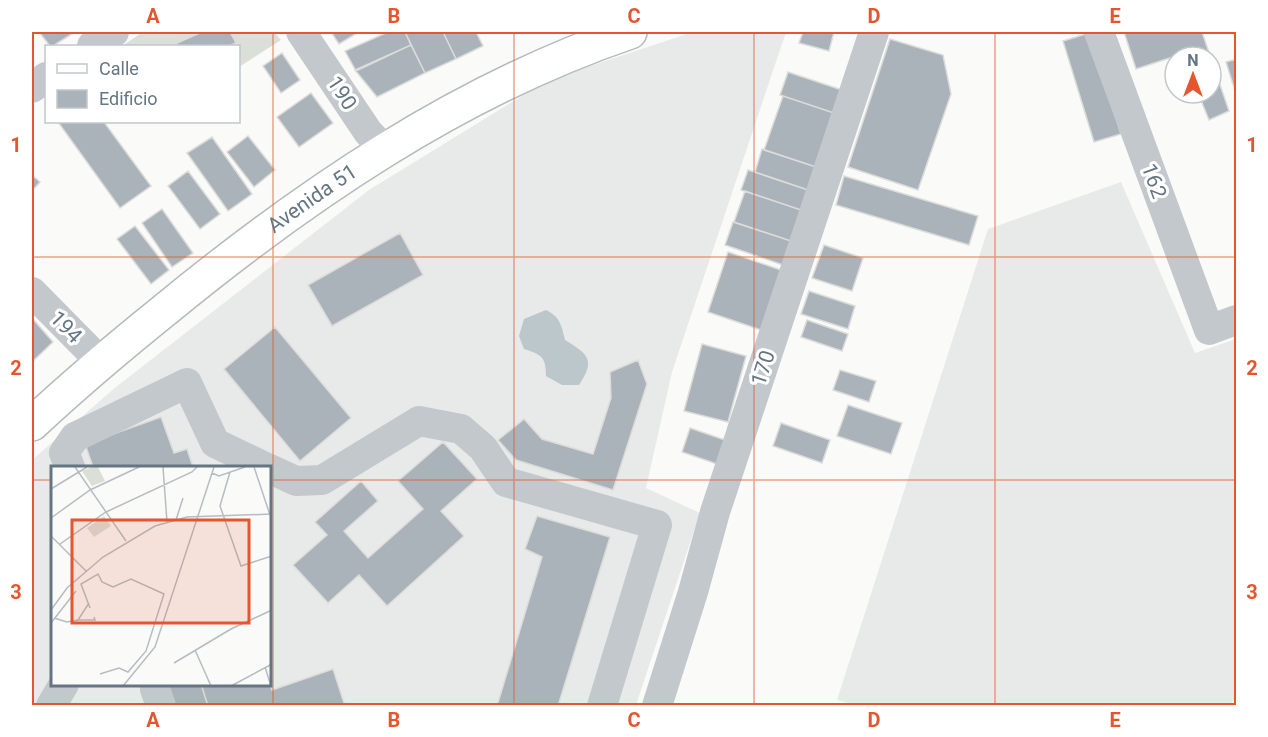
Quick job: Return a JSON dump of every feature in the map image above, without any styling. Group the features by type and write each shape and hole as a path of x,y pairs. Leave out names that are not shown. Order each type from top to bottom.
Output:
{"main road":[{"name":"Avenida 51","path":"32,424 101,362 223,262 290,213 386,151 481,95 593,44 630,32"}],"street":[{"path":"94,45 114,32"},
{"name":"190","path":"301,32 368,132 386,151"},
{"name":"170","path":"657,705 693,592 715,512 874,32"},
{"name":"162","path":"1099,32 1223,325"},
{"path":"32,88 45,78"},
{"name":"194","path":"32,292 101,362"},
{"path":"70,466 64,453 75,437 187,383 215,443 263,466"},
{"path":"272,470 296,481 322,480 419,421 461,429 483,448 506,482 657,525 602,705"},
{"path":"51,705 63,686"}],"shaded area":[{"path":"143,32 274,32 281,40 240,66 240,45 124,45"},
{"path":"693,32 786,32 672,372 646,488 700,513 636,705 32,705 32,460 116,387 369,190 548,80"},
{"path":"1121,182 1195,353 1236,339 1236,700 1225,706 860,706 837,700 988,229"},
{"path":"546,310 559,322 565,340 579,349 587,358 587,369 579,385 562,385 546,376 542,358 524,349 519,336 524,319"}],"building":[{"path":"39,32 75,32 55,45 49,45"},
{"path":"202,32 230,32 236,43 231,45 178,45 177,43"},
{"path":"331,32 359,32 339,44"},
{"path":"388,32 405,32 411,45 356,71 345,51"},
{"path":"405,32 443,32 456,59 425,73"},
{"path":"443,32 476,32 483,46 456,59"},
{"path":"803,32 834,32 829,51 799,43"},
{"path":"1124,32 1202,32 1207,45 1163,45 1163,60 1136,69"},
{"path":"1089,33 1121,134 1094,142 1063,41"},
{"path":"890,39 943,55 951,94 918,190 848,167"},
{"path":"411,45 425,73 377,97 355,70"},
{"path":"282,53 300,80 281,93 263,66"},
{"path":"1236,59 1236,94 1226,62"},
{"path":"788,72 845,91 837,114 780,95"},
{"path":"311,93 333,123 299,147 277,117"},
{"path":"1223,93 1229,111 1209,120 1203,105 1223,105"},
{"path":"783,96 837,114 819,168 764,150"},
{"path":"59,123 105,123 151,186 120,208"},
{"path":"248,136 275,170 254,187 227,152"},
{"path":"212,137 252,194 228,211 187,153"},
{"path":"762,149 819,168 811,191 755,172"},
{"path":"748,170 811,191 804,211 741,190"},
{"path":"188,171 220,214 200,229 168,186"},
{"path":"32,175 40,182 32,191"},
{"path":"844,176 978,216 969,245 836,205"},
{"path":"745,191 804,211 794,242 734,222"},
{"path":"162,209 193,253 172,267 142,223"},
{"path":"733,222 794,242 786,266 725,245"},
{"path":"135,226 169,270 151,284 117,239"},
{"path":"400,233 423,275 332,326 308,285"},
{"path":"824,245 863,258 852,291 812,278"},
{"path":"728,252 781,270 761,330 708,312"},
{"path":"809,291 855,306 848,329 801,314"},
{"path":"32,318 53,342 32,362"},
{"path":"807,320 848,334 842,351 801,337"},
{"path":"275,327 351,418 300,461 224,369"},
{"path":"702,344 746,356 728,422 684,411"},
{"path":"638,360 647,384 613,490 516,460 498,440 524,419 542,439 593,454 611,398 610,372"},
{"path":"840,370 876,381 869,402 833,390"},
{"path":"848,405 902,423 891,454 837,436"},
{"path":"161,417 174,453 187,449 193,466 93,466 85,444"},
{"path":"781,423 830,440 822,463 773,446"},
{"path":"690,428 725,440 717,464 682,452"},
{"path":"443,442 477,479 441,511 464,536 387,606 359,575 328,603 293,565 327,535 315,522 361,481 378,501 344,531 368,558 423,509 398,481"},
{"path":"537,516 610,537 558,706 497,706 542,557 525,549"},
{"path":"333,669 345,706 208,706 202,686 271,686 272,690"},
{"path":"148,686 202,686 208,706 172,706"}]}
